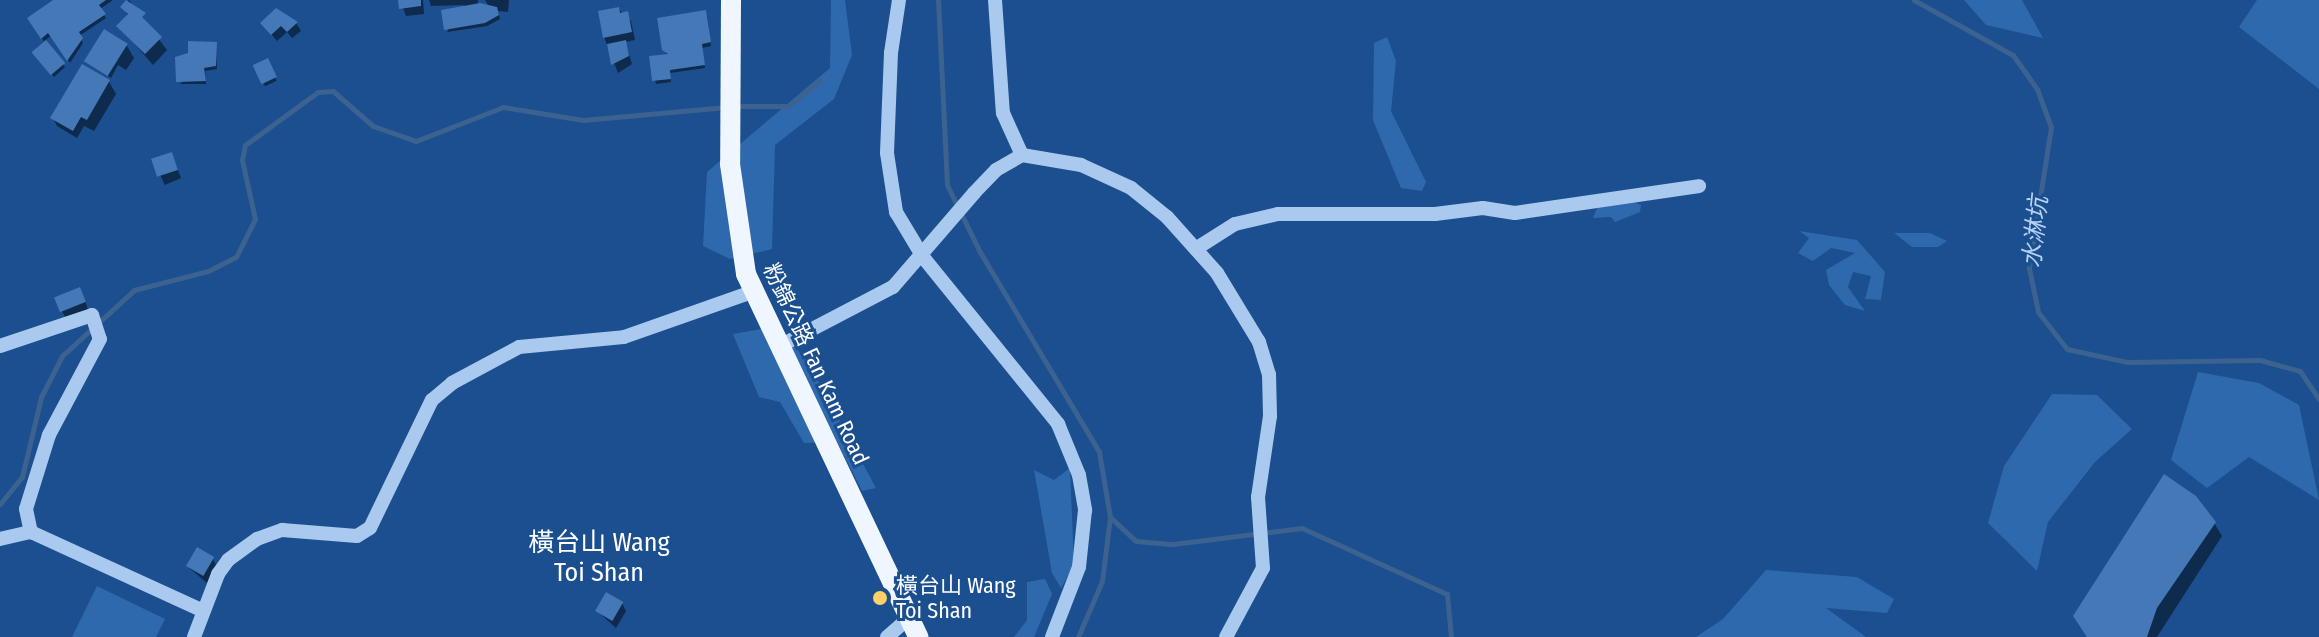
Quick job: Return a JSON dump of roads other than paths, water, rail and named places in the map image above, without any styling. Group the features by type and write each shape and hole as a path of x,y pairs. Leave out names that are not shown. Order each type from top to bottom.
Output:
{"main road":[{"name":"粉錦公路 Fan Kam Road","path":"731,0 731,187 752,292 918,637"}],"street":[{"path":"899,0 891,53 888,167 896,212 923,257 1027,381 1072,451 1083,493 1084,536 1071,596 1052,637"},
{"path":"995,0 1003,113 1022,155"},
{"path":"778,347 880,297 923,257 996,170 1022,155 1049,156 1109,177 1147,199 1197,248 1259,342 1269,374 1260,511 1265,543 1263,568 1253,596 1226,637"},
{"path":"1197,248 1235,224 1278,214 1435,214 1483,208 1515,213 1699,186"},
{"path":"194,637 201,610 228,560 257,539 282,530 350,537 365,533 432,400 504,352 624,337 752,292"},
{"path":"0,346 92,315 100,339 49,435 26,509 31,532"},
{"path":"0,539 31,532 201,610"},
{"path":"887,637 909,618"}],"waterway":[{"path":"938,0 947,185 980,252 1099,452 1110,517 1102,581 1078,637"},
{"name":"水淋坑","path":"1914,0 2013,55 2037,89 2051,127 2029,268 2038,312 2067,349 2127,362 2260,360 2300,371 2319,399"},
{"path":"736,106 788,106 820,80"},
{"path":"0,504 22,477 41,397 62,356 134,290 208,271 236,257 255,219 242,160 245,145 318,92 333,91 373,126 416,141 503,107 583,120 726,107"},
{"path":"1110,517 1136,541 1173,544 1302,528 1447,594 1451,637"}],"place":[{"name":"橫台山 Wang Toi Shan","path":"880,598"}],"district":[{"name":"橫台山 Wang Toi Shan","path":"599,558"}]}
